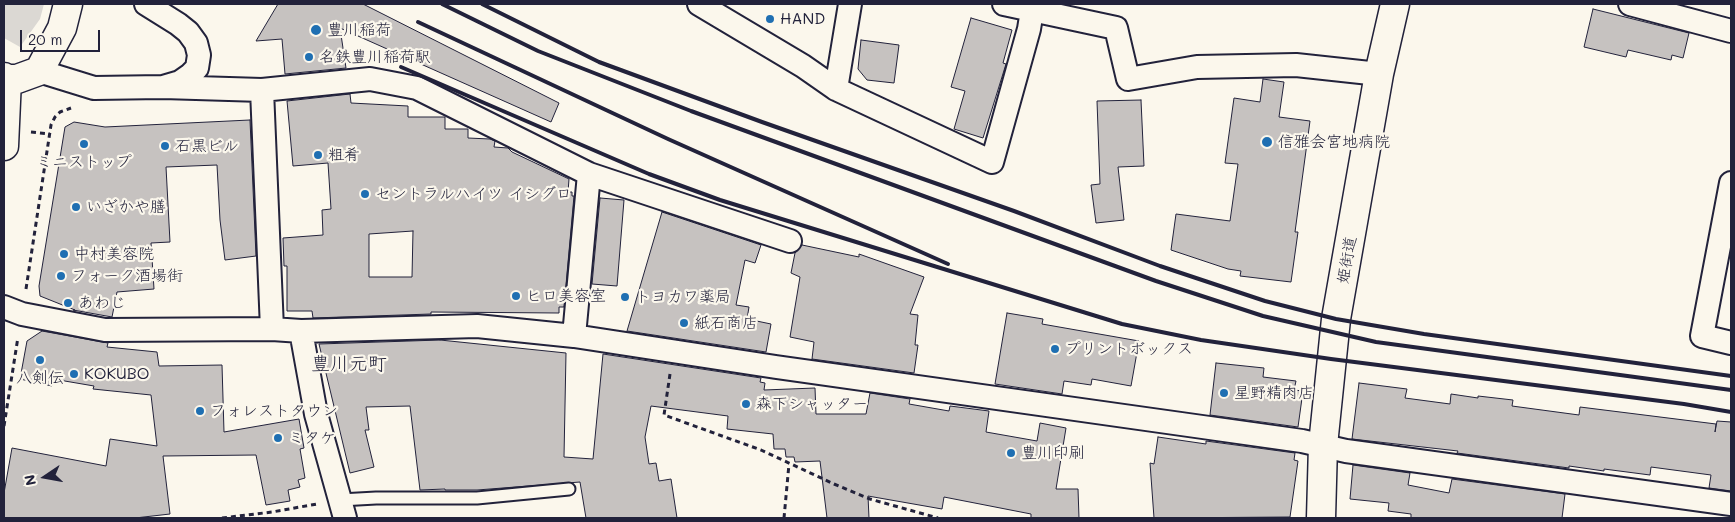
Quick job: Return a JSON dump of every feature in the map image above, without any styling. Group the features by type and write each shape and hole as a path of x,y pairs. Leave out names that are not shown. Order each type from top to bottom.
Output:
{"main road":[{"path":"4,146 5,78 27,76 39,71 62,28 68,4"},
{"name":"姫街道","path":"1321,518 1323,445 1336,319 1379,74 1395,4"}],"street":[{"path":"146,4 188,32 196,43 200,55 197,68 190,76 180,82 163,87"},
{"path":"699,4 802,66 836,89 992,162 1029,29 1032,7"},
{"path":"836,89 850,4"},
{"path":"1004,4 1032,7 1116,28 1128,79 1197,66 1296,66 1379,74"},
{"path":"1630,4 1731,31"},
{"path":"197,68 200,77 213,88"},
{"path":"39,71 94,88 163,87 262,90 370,80 417,88 589,174 790,241"},
{"path":"262,90 272,329"},
{"path":"574,336 589,174"},
{"path":"1731,183 1702,336 1731,343"},
{"path":"13,311 105,330 272,329 301,331 477,326 574,336 1302,441 1346,451 1731,504"},
{"path":"301,331 316,414 342,509"}],"lane":[{"path":"342,509 376,498 477,498 569,489"}],"path":[{"path":"4,426 13,311 51,125 60,112 78,107"},
{"path":"673,351 664,415 760,450 870,499 938,518"},
{"path":"784,518 789,464"},
{"path":"222,518 272,512 342,509"}],"shaded area":[{"path":"4,4 44,4 40,19 20,47 4,38"}],"building":[{"name":"名鉄豊川稲荷駅","path":"278,4 363,4 559,103 551,122 340,28 346,68 285,74 282,39 256,41"},
{"path":"1593,9 1689,33 1683,58 1672,55 1671,60 1628,50 1626,57 1584,47"},
{"path":"971,18 1012,30 1003,63 1006,64 983,138 954,129 965,91 951,87"},
{"path":"861,40 899,45 894,83 867,80 858,69"},
{"path":"1263,79 1284,82 1279,117 1310,121 1295,232 1298,232 1291,282 1240,276 1241,271 1228,269 1171,250 1176,214 1230,221 1238,164 1225,163 1234,98 1260,102"},
{"path":"350,94 351,103 408,106 408,117 445,117 445,129 468,129 468,138 495,141 494,147 508,148 512,152 569,179 568,192 572,192 572,196 574,196 564,307 559,307 559,313 431,312 431,314 313,318 312,311 287,311 287,266 284,266 283,238 323,235 322,210 331,209 328,163 293,166 287,101","holes":["413,231 412,277 369,277 369,234"]},
{"path":"1141,100 1144,166 1118,167 1124,220 1096,223 1091,185 1100,184 1097,101"},
{"path":"250,120 256,256 225,260 220,220 217,165 166,167 170,242 151,243 154,289 117,292 112,317 73,310 75,310 40,296 39,286 65,127 74,122 105,127"},
{"path":"600,198 624,200 617,286 592,284"},
{"path":"662,212 761,245 755,263 745,260 736,305 749,307 747,319 771,324 766,352 627,331"},
{"path":"802,245 859,257 859,254 924,277 910,314 918,315 915,345 918,345 914,373 812,359 814,342 790,337 800,277 791,273 795,253"},
{"path":"1007,313 1043,319 1042,324 1139,341 1131,386 1092,379 1091,385 1064,381 1062,394 995,384"},
{"path":"42,331 108,343 107,347 157,352 159,366 222,365 224,432 299,419 304,448 300,449 305,478 298,480 300,487 288,490 290,501 266,505 256,455 163,456 170,514 135,518 4,518 4,493 12,448 106,466 110,439 157,446 151,395 93,389 94,386 53,379 52,386 20,379 27,341"},
{"path":"440,340 566,353 564,457 593,459 603,354 761,378 760,382 765,383 764,390 815,388 816,414 866,414 870,393 910,399 909,404 949,411 950,406 989,411 986,432 1037,441 1040,423 1066,428 1056,489 1078,489 1079,518 1031,518 1031,514 944,497 942,509 868,496 869,518 827,518 820,461 795,462 794,457 786,457 785,449 774,449 773,434 727,429 728,416 651,406 645,437 649,464 656,463 659,481 671,479 677,518 586,518 580,482 477,490 420,490 410,406 366,407 369,430 365,430 374,467 350,473 319,344"},
{"path":"1216,363 1264,368 1263,377 1296,381 1294,390 1303,391 1298,427 1210,415"},
{"path":"1359,383 1407,389 1405,398 1450,404 1451,394 1478,398 1478,396 1513,400 1512,406 1579,415 1580,407 1716,424 1715,432 1717,421 1731,422 1731,491 1709,488 1711,475 1651,467 1650,475 1604,469 1604,471 1569,466 1569,468 1457,453 1458,451 1352,439"},
{"path":"1158,437 1206,444 1206,441 1295,453 1294,460 1298,461 1290,517 1154,518 1150,463 1154,464"},
{"path":"1353,465 1410,473 1408,485 1449,493 1452,479 1565,494 1562,518 1411,518 1411,514 1388,511 1389,503 1350,499"}],"railway":[{"path":"442,4 538,51 691,111 1156,281 1263,316 1376,342 1731,390"},
{"path":"482,4 599,62 1014,211 1160,266 1265,301 1336,319 1424,334 1731,376"},
{"path":"418,22 668,139 948,264"},
{"path":"401,67 649,174 720,200 1122,324 1201,340 1331,359 1684,404 1731,412"}],"place":[{"name":"HAND","path":"770,19"},
{"name":"豊川稲荷","path":"316,30"},
{"name":"名鉄豊川稲荷駅","path":"309,57"},
{"name":"信雅会宮地病院","path":"1267,142"},
{"name":"ミニストップ","path":"84,144"},
{"name":"石黒ビル","path":"165,146"},
{"name":"粗肴","path":"318,155"},
{"name":"セントラルハイツ イシグロ","path":"365,194"},
{"name":"いざかや膳","path":"76,207"},
{"name":"中村美容院","path":"64,254"},
{"name":"フォーク酒場街","path":"61,276"},
{"name":"ヒロ美容室","path":"516,296"},
{"name":"トヨカワ薬局","path":"625,297"},
{"name":"あわじ","path":"68,303"},
{"name":"紙石商店","path":"684,323"},
{"name":"プリントボックス","path":"1055,349"},
{"name":"八剣伝","path":"40,360"},
{"name":"KOKUBO","path":"74,374"},
{"name":"星野精肉店","path":"1224,393"},
{"name":"森下シャッター","path":"746,404"},
{"name":"フォレストタウン","path":"200,411"},
{"name":"ミタケ","path":"278,438"},
{"name":"豊川印刷","path":"1011,453"}],"district":[{"name":"豊川元町","path":"349,364"}]}
